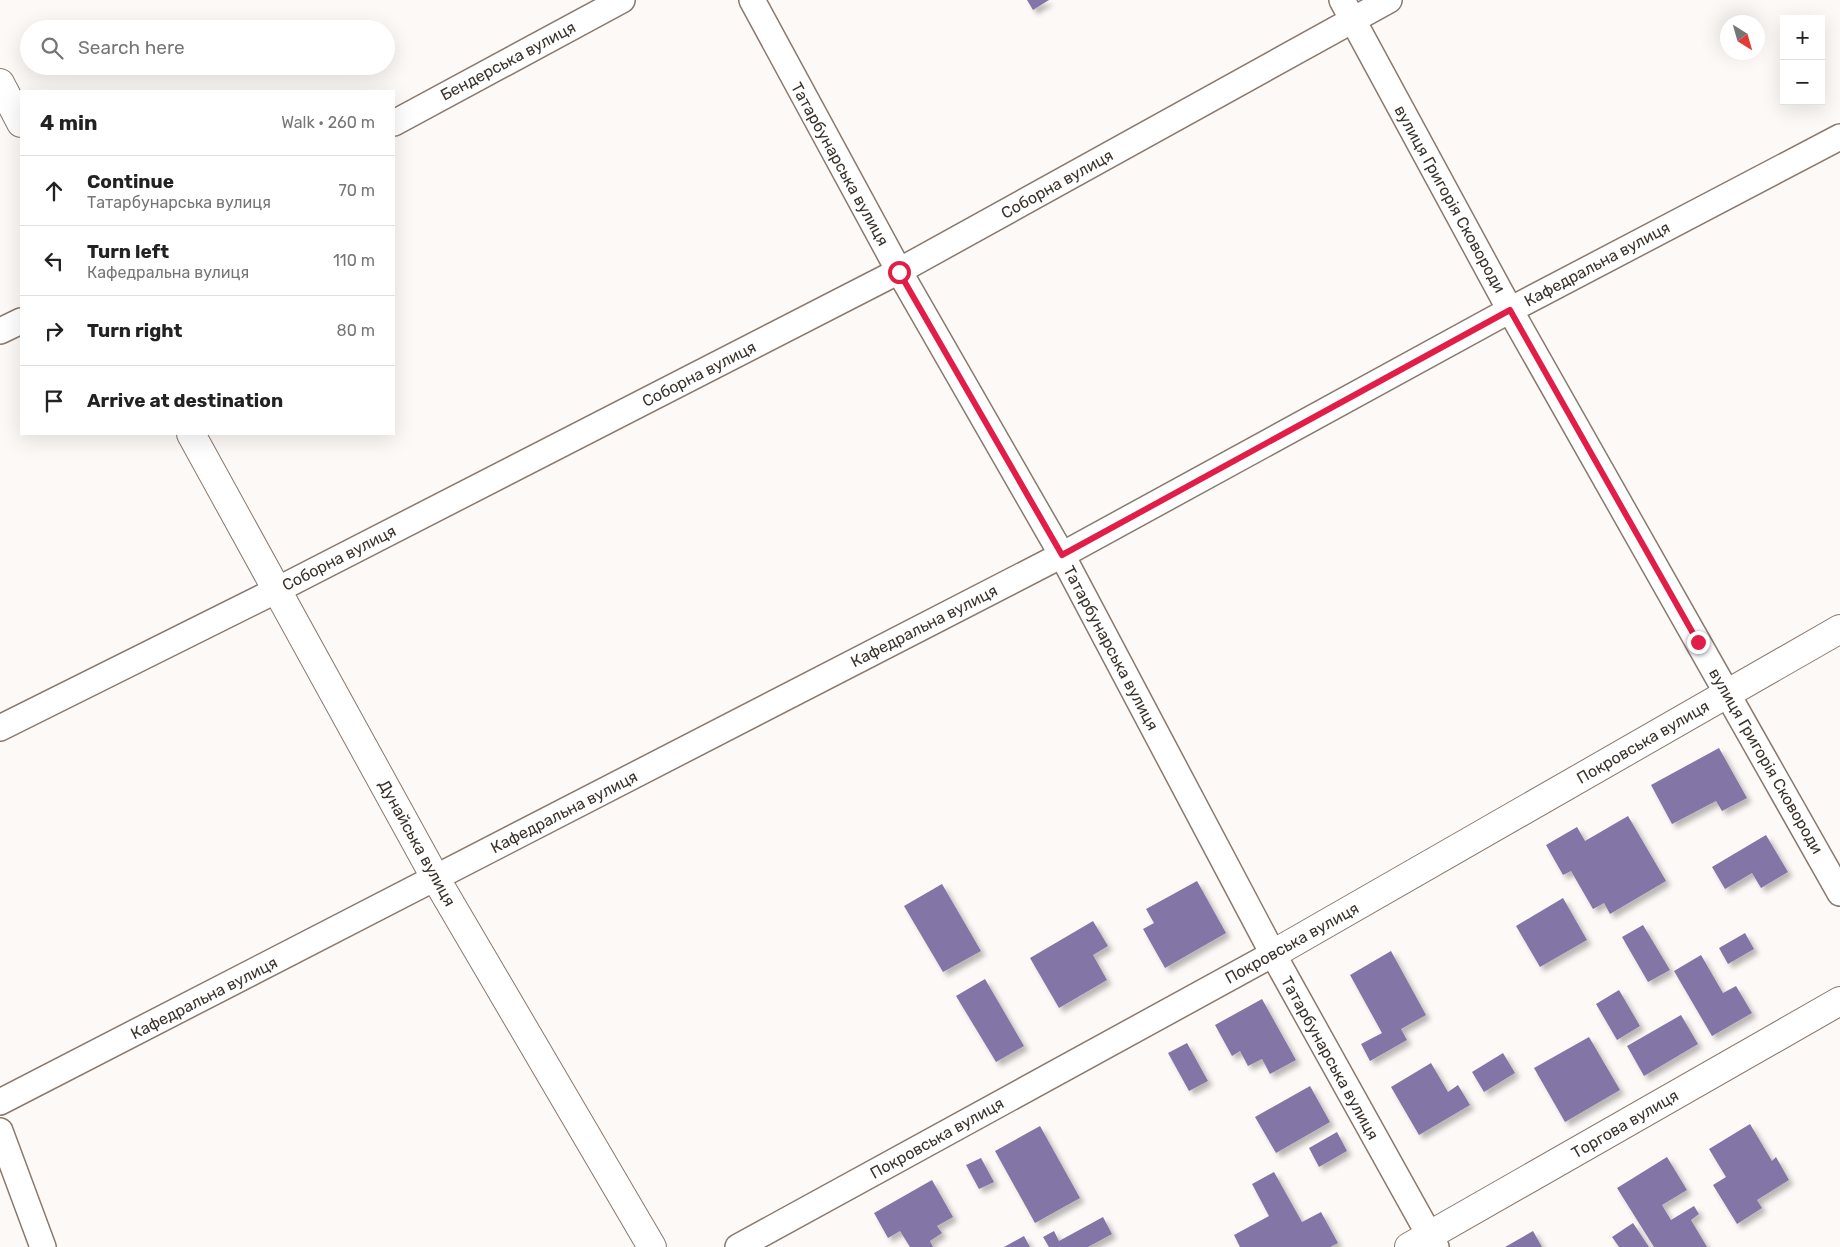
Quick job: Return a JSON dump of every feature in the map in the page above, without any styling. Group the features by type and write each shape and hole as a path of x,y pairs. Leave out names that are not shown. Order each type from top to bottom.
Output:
{"main road":[{"path":"0,83 20,121"},
{"name":"Дунайська вулиця","path":"192,435 436,878 652,1247"},
{"name":"Покровська вулиця","path":"1273,954 1840,629"},
{"name":"Торгова вулиця","path":"1425,1243 1840,1001"}],"street":[{"name":"Бендерська вулиця","path":"395,122 622,0"},
{"name":"Татарбунарська вулиця","path":"752,0 899,272 1062,555 1425,1243"},
{"name":"Соборна вулиця","path":"0,728 277,590 899,272 1347,10 1388,0"},
{"name":"вулиця Григорія Сковороди","path":"1347,10 1510,310 1840,893"},
{"name":"Кафедральна вулиця","path":"0,1102 1062,555 1510,310 1840,137"},
{"path":"0,331 20,321"},
{"name":"Покровська вулиця","path":"738,1247 1273,954"},
{"path":"0,1132 44,1247"}],"building":[{"path":"1027,0 1049,0 1033,10"},
{"path":"1719,748 1747,798 1722,811 1716,801 1672,824 1651,785"},
{"path":"1628,816 1666,881 1610,914 1604,903 1593,909 1571,871 1563,875 1546,845 1577,827 1585,841"},
{"path":"1766,835 1788,872 1761,888 1752,873 1725,889 1712,867"},
{"path":"1197,881 1226,933 1165,968 1143,929 1154,923 1146,909"},
{"path":"942,884 981,951 943,972 904,906"},
{"path":"1563,898 1587,940 1540,967 1516,926"},
{"path":"1093,921 1108,946 1093,955 1107,980 1059,1008 1030,958"},
{"path":"1643,925 1670,970 1648,982 1622,937"},
{"path":"1745,933 1754,949 1728,964 1719,948"},
{"path":"1391,951 1426,1015 1401,1029 1407,1040 1370,1061 1361,1044 1382,1033 1350,975"},
{"path":"1701,955 1723,993 1736,986 1752,1013 1712,1036 1674,971"},
{"path":"985,979 1024,1046 996,1062 956,996"},
{"path":"1619,990 1640,1026 1617,1040 1596,1004"},
{"path":"1262,999 1296,1060 1270,1074 1262,1059 1248,1066 1240,1051 1232,1056 1215,1025"},
{"path":"1681,1015 1698,1044 1644,1076 1627,1046"},
{"path":"1589,1037 1620,1090 1565,1122 1534,1068"},
{"path":"1187,1043 1208,1081 1189,1091 1168,1053"},
{"path":"1503,1053 1515,1073 1484,1092 1472,1072"},
{"path":"1431,1063 1448,1092 1458,1085 1470,1105 1419,1135 1391,1087"},
{"path":"1310,1086 1330,1122 1276,1153 1255,1117"},
{"path":"1750,1124 1772,1161 1776,1157 1789,1180 1757,1200 1762,1208 1737,1224 1713,1185 1726,1177 1709,1149"},
{"path":"1040,1126 1080,1198 1035,1223 995,1151"},
{"path":"1337,1132 1347,1151 1319,1167 1309,1148"},
{"path":"1667,1157 1687,1190 1662,1205 1671,1220 1694,1206 1699,1214 1691,1220 1707,1247 1654,1247 1617,1188"},
{"path":"981,1158 994,1182 979,1189 966,1165"},
{"path":"1274,1172 1302,1222 1321,1212 1338,1243 1330,1247 1240,1247 1234,1235 1269,1216 1252,1184"},
{"path":"932,1180 953,1217 937,1226 942,1233 930,1241 933,1247 910,1247 900,1231 888,1238 874,1213"},
{"path":"1103,1217 1112,1234 1088,1247 1049,1247 1043,1237 1054,1231 1059,1241"},
{"path":"1633,1223 1649,1247 1619,1247 1612,1237"},
{"path":"1533,1231 1542,1247 1505,1247"},
{"path":"1024,1236 1030,1247 1004,1247"}],"route":[{"path":"899,272 1062,555 1510,310 1698,642"}]}
